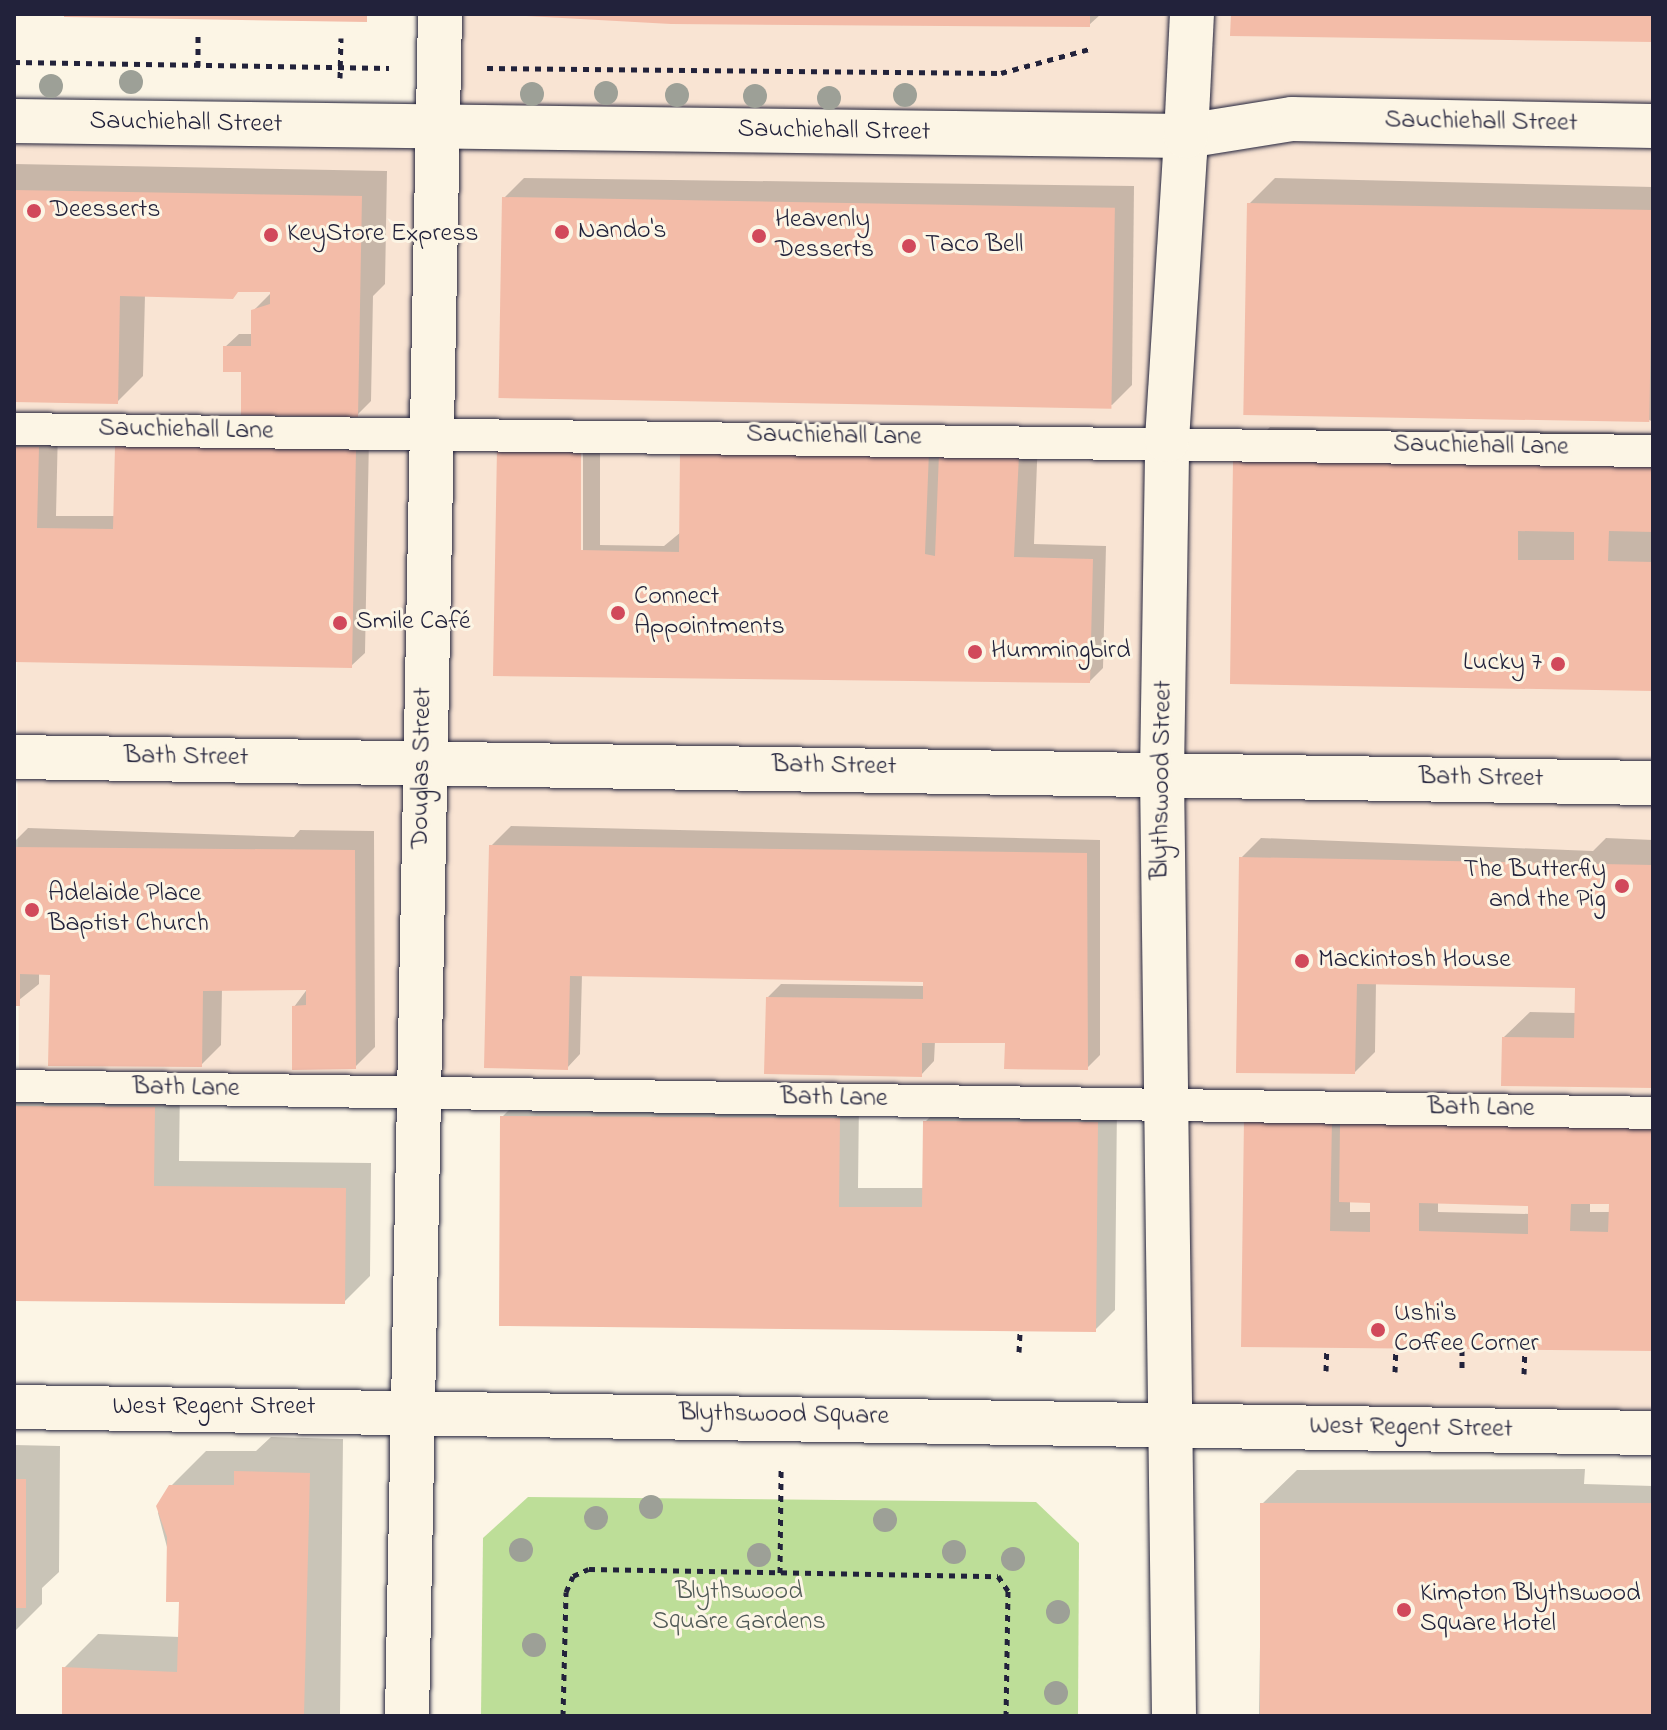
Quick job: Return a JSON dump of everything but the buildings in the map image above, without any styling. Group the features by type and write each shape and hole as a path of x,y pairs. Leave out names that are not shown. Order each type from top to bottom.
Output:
{"street":[{"name":"Douglas Street","path":"414,1408 428,433 440,127 440,14"},
{"name":"Blythswood Street","path":"1169,1425 1162,1103 1162,773 1167,440 1192,14"},
{"name":"Sauchiehall Street","path":"14,121 1186,136 1292,119 1653,126"},
{"name":"Bath Street","path":"14,757 422,761 1653,783"},
{"name":"West Regent Street","path":"14,1407 414,1408"},
{"name":"Blythswood Square","path":"414,1408 1169,1425"},
{"path":"407,1716 414,1408"},
{"name":"West Regent Street","path":"1169,1425 1653,1433"},
{"path":"1169,1425 1174,1716"}],"lane":[{"name":"Sauchiehall Lane","path":"14,429 1167,440 1653,451"},
{"name":"Bath Lane","path":"14,1086 1653,1113"}],"path":[{"path":"14,62 1001,73 1093,48"},
{"path":"1019,1352 1020,1331"},
{"path":"1326,1371 1327,1348"},
{"path":"1395,1372 1396,1349"},
{"path":"1462,1350 1462,1372"},
{"path":"1524,1374 1525,1350"},
{"path":"780,1573 782,1416"},
{"path":"563,1716 566,1592 579,1571 998,1576 1008,1591 1006,1716"}],"shaded area":[{"path":"441,14 1653,14 1653,1433 1169,1425 1162,1103 19,1086 14,121 439,127"}],"green space":[{"name":"Blythswood Square Gardens","path":"528,1497 1036,1502 1079,1543 1078,1716 481,1716 483,1538"}],"place":[{"name":"Deesserts","path":"34,211"},
{"name":"Nando's","path":"562,232"},
{"name":"KeyStore Express","path":"271,235"},
{"name":"Heavenly Desserts","path":"759,236"},
{"name":"Taco Bell","path":"909,246"},
{"name":"Connect Appointments","path":"618,613"},
{"name":"Smile Café","path":"340,623"},
{"name":"Hummingbird","path":"975,652"},
{"name":"Lucky 7","path":"1558,664"},
{"name":"The Butterfly and the Pig","path":"1622,886"},
{"name":"Adelaide Place Baptist Church","path":"32,910"},
{"name":"Mackintosh House","path":"1302,961"},
{"name":"Ushi's Coffee Corner","path":"1378,1330"},
{"name":"Kimpton Blythswood Square Hotel","path":"1404,1610"}]}
